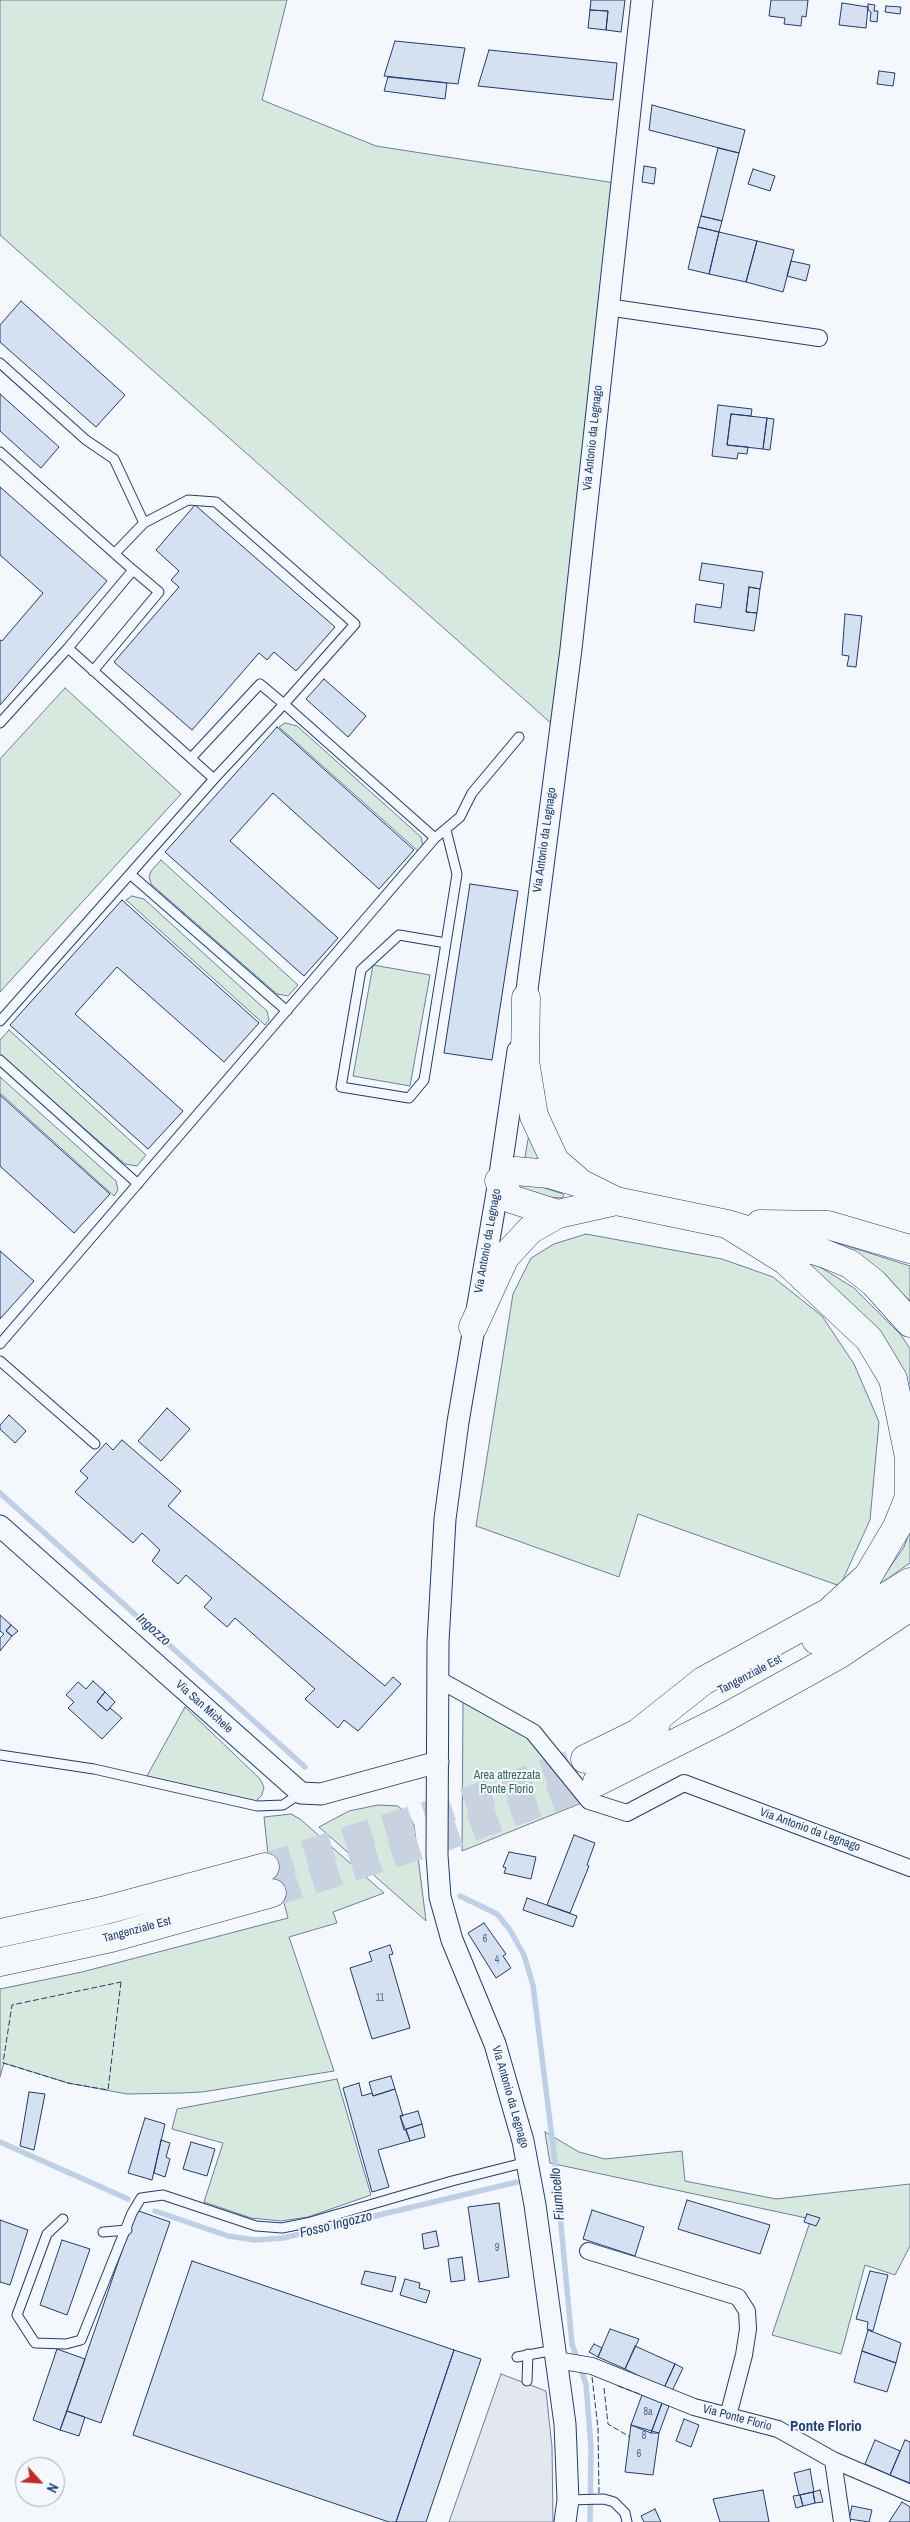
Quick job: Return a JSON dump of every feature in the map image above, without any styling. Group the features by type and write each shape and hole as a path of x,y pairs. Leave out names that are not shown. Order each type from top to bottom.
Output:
{"highway":[{"path":"526,998 525,1061 534,1116 555,1161 580,1182 616,1202 727,1224 823,1253 850,1264 874,1283 910,1323"},
{"path":"558,1214 511,1199 499,1181 516,1171 549,1174 580,1182"},
{"path":"473,1327 505,1257 530,1230 558,1214 616,1202"},
{"path":"727,1224 828,1225 910,1249"},
{"path":"639,1732 703,1681 829,1612 868,1576 897,1527 909,1496 909,1457 893,1378 869,1340 786,1261 727,1224"},
{"name":"Tangenziale Est","path":"910,1582 821,1638 639,1732 591,1770 722,1720 823,1664 910,1607"},
{"name":"Tangenziale Est","path":"0,1933 102,1911 268,1880 111,1938 0,1962"}],"street":[{"name":"Via Antonio da Legnago","path":"565,2522 575,2499 565,2424 560,2357 528,2162 508,2082 495,2044 452,1940 440,1897 437,1855 438,1642 446,1519 473,1327 499,1181 526,998 571,649 642,0"},
{"path":"607,307 819,338"},
{"name":"Via San Michele","path":"0,1526 301,1793"},
{"name":"Via Antonio da Legnago","path":"438,1679 533,1732 589,1801 627,1813 684,1784 910,1868"},
{"path":"301,1793 321,1794 438,1762"},
{"path":"588,2251 738,2297 747,2311 748,2329 744,2355 728,2416"},
{"name":"Via Ponte Florio","path":"560,2357 592,2366 694,2407 778,2429 833,2460 910,2493"},
{"path":"833,2460 842,2522"}],"lane":[{"path":"0,363 86,440 114,459 144,523"},
{"path":"0,452 159,592 93,671"},
{"path":"0,1021 214,779 355,624 216,502 188,500 144,523 115,553"},
{"path":"0,723 68,648 134,570"},
{"path":"68,648 214,779"},
{"path":"191,758 260,684 435,838"},
{"path":"0,1344 435,838 460,817 472,792 519,737"},
{"path":"446,830 457,874 446,943 424,1080 408,1098 341,1087 361,970 399,935 446,943"},
{"path":"130,874 287,1011"},
{"path":"0,1060 138,1184"},
{"path":"0,1361 95,1444"},
{"path":"0,1755 94,1769 257,1806 283,1805 301,1793"},
{"path":"63,2219 46,2234 17,2315 35,2343 66,2344 81,2340 140,2198 163,2196 256,2226 282,2228 307,2223 452,2181 528,2162"},
{"path":"103,2232 127,2230"},
{"path":"517,2357 528,2354 560,2357"},
{"path":"527,2381 528,2354"},
{"path":"575,2499 597,2499 614,2502 625,2513 627,2522"}],"green space":[{"path":"0,0 287,0 262,100 376,146 615,183 552,724 0,235"},
{"path":"65,688 181,794 0,992 0,759"},
{"path":"285,723 297,726 421,837 423,846 419,852 279,727"},
{"path":"161,860 298,985 288,996 277,994 151,884 149,877 151,871"},
{"path":"132,896 144,899 267,1011 269,1020 265,1025 126,900"},
{"path":"373,965 430,975 410,1086 353,1076"},
{"path":"9,1030 146,1155 137,1166 125,1164 0,1055 0,1040"},
{"path":"0,1077 116,1181 118,1190 114,1196 0,1093"},
{"path":"529,1134 549,1165 524,1162"},
{"path":"530,1183 563,1194 564,1196 562,1198 528,1196 519,1189 524,1184"},
{"path":"586,1234 722,1259 773,1277 822,1316 854,1364 879,1422 870,1520 840,1586 638,1514 619,1577 476,1526 513,1294 531,1258 554,1244"},
{"path":"838,1243 910,1266 910,1301 889,1281"},
{"path":"799,1259 820,1267 854,1288 901,1335 910,1349 910,1399 878,1336 851,1303"},
{"path":"910,1531 910,1563 877,1586 904,1547"},
{"name":"Area attrezzata Ponte Florio","path":"463,1702 526,1736 584,1802 462,1851"},
{"path":"185,1707 260,1779 264,1787 262,1795 256,1801 147,1776"},
{"path":"378,1805 398,1806 409,1816 414,1825 426,1921 319,1827 349,1811"},
{"path":"291,1814 300,1819 384,1893 333,1912 337,1923 289,1937 334,2071 202,2092 127,2094 68,2083 4,2063 0,2077 0,1989 82,1972 288,1918 277,1876 268,1855 264,1817"},
{"path":"337,2079 371,2195 308,2217 281,2221 251,2218 204,2202 223,2143 172,2129 177,2109"},
{"path":"545,2132 579,2152 605,2159 682,2151 685,2181 776,2199 910,2184 910,2246 895,2275 865,2265 841,2354 772,2335 811,2219 550,2163"}],"shaded area":[{"path":"501,2374 546,2391 552,2447 553,2522 449,2522"}],"building":[{"path":"591,0 625,0 621,32 606,30 608,11 590,10"},
{"path":"771,0 808,0 806,17 802,16 801,26 784,24 785,18 769,16"},
{"path":"842,3 868,7 866,28 839,25"},
{"path":"868,4 875,5 874,11 878,11 877,22 870,21 871,12 868,10"},
{"path":"886,6 901,7 900,14 885,12"},
{"path":"590,10 608,11 606,30 588,28"},
{"path":"395,41 465,48 458,84 384,76"},
{"path":"489,50 617,63 613,100 478,86"},
{"path":"879,71 895,73 893,86 877,84"},
{"path":"388,77 447,83 445,99 384,91"},
{"path":"652,105 745,130 739,153 649,130"},
{"path":"718,148 739,153 722,221 701,216"},
{"path":"644,166 656,168 654,184 642,182"},
{"path":"753,169 775,176 770,191 748,184"},
{"path":"701,216 722,221 719,232 698,227"},
{"path":"698,227 719,232 709,274 688,269"},
{"path":"719,232 757,241 746,282 709,274"},
{"path":"757,241 794,250 783,292 746,282"},
{"path":"791,261 810,265 806,281 787,276"},
{"path":"21,301 125,395 96,427 0,342 0,325"},
{"path":"0,394 59,447 41,468 0,431"},
{"path":"718,405 752,409 751,416 731,414 727,445 748,447 747,454 738,453 737,459 712,456"},
{"path":"731,414 767,418 763,449 727,445"},
{"path":"767,418 774,419 770,450 763,449"},
{"path":"0,487 107,581 0,705 0,640 2,641 43,593 0,555"},
{"path":"195,505 335,627 296,671 274,652 267,660 259,653 192,730 114,662 179,587 171,580 179,571 156,550"},
{"path":"702,563 763,572 760,589 749,587 746,612 757,613 754,631 694,622 696,604 721,608 724,584 699,580"},
{"path":"749,587 760,589 757,613 746,612"},
{"path":"845,614 862,616 856,667 847,666 849,656 842,655"},
{"path":"324,679 366,716 348,737 306,699"},
{"path":"277,727 414,850 379,889 273,793 230,841 338,938 304,976 165,852"},
{"path":"470,884 518,891 492,1060 444,1053"},
{"path":"122,900 259,1023 224,1062 117,967 75,1014 183,1111 148,1149 10,1025"},
{"path":"0,1095 110,1194 74,1233 0,1166"},
{"path":"0,1251 34,1281 0,1319"},
{"path":"167,1408 190,1429 161,1461 138,1441"},
{"path":"9,1415 26,1431 15,1443 0,1429 0,1425"},
{"path":"122,1440 181,1491 168,1506 385,1686 393,1677 401,1684 358,1731 344,1720 338,1728 305,1699 315,1689 235,1618 227,1627 204,1607 212,1598 186,1575 178,1584 152,1561 160,1550 142,1533 133,1543 75,1492 88,1478 80,1471 106,1443 113,1450"},
{"path":"0,1615 11,1625 6,1631 12,1636 0,1651 0,1638 4,1634 0,1631"},
{"path":"11,1625 18,1631 12,1636 6,1631"},
{"path":"93,1681 105,1692 97,1702 107,1711 110,1708 122,1718 102,1739 68,1708 74,1702 66,1695 78,1682 86,1689"},
{"path":"105,1692 115,1702 107,1711 97,1702"},
{"path":"574,1835 595,1843 587,1865 589,1866 570,1913 547,1905"},
{"path":"509,1852 536,1857 531,1879 504,1873 506,1868 503,1867"},
{"path":"527,1898 577,1916 573,1927 523,1910"},
{"path":"484,1923 506,1954 503,1956 511,1968 496,1978 468,1933"},
{"path":"390,1945 393,1954 389,1955 410,2028 372,2039 350,1968 372,1961 369,1952"},
{"path":"391,2076 395,2089 373,2096 369,2082"},
{"path":"359,2083 362,2096 372,2093 373,2096 395,2089 403,2116 400,2116 410,2141 378,2150 389,2187 372,2192 343,2088"},
{"path":"29,2092 45,2094 34,2150 20,2146"},
{"path":"418,2111 422,2124 404,2130 400,2116"},
{"path":"145,2118 165,2124 152,2180 128,2173"},
{"path":"422,2124 425,2137 410,2141 406,2129"},
{"path":"161,2140 170,2143 166,2157 170,2159 165,2177 154,2173"},
{"path":"191,2142 215,2149 207,2176 183,2169"},
{"path":"687,2200 770,2225 760,2254 678,2229"},
{"path":"499,2203 509,2277 479,2282 468,2207"},
{"path":"136,2210 170,2222 101,2423 67,2411"},
{"path":"592,2210 644,2227 635,2256 583,2239"},
{"path":"807,2214 820,2218 816,2226 804,2222"},
{"path":"0,2220 28,2230 10,2285 0,2282"},
{"path":"436,2231 439,2246 424,2249 422,2234"},
{"path":"62,2240 90,2249 67,2315 40,2305"},
{"path":"462,2257 465,2280 451,2282 448,2259"},
{"path":"192,2261 454,2350 396,2522 389,2522 133,2435"},
{"path":"365,2271 396,2277 392,2292 361,2284"},
{"path":"870,2271 888,2275 873,2331 867,2329 868,2322 856,2319"},
{"path":"405,2279 420,2283 419,2288 430,2291 426,2303 400,2295"},
{"path":"610,2329 639,2339 625,2369 598,2357"},
{"path":"868,2330 901,2343 896,2363 862,2351"},
{"path":"594,2344 602,2348 598,2357 589,2352"},
{"path":"635,2346 675,2364 664,2388 625,2369"},
{"path":"57,2349 85,2359 60,2430 33,2420"},
{"path":"454,2350 481,2359 426,2522 396,2522"},
{"path":"862,2351 896,2363 887,2392 854,2382"},
{"path":"675,2364 683,2368 672,2391 664,2388"},
{"path":"642,2395 662,2403 651,2433 631,2425"},
{"path":"662,2403 669,2406 659,2433 651,2433"},
{"path":"67,2411 85,2417 79,2436 60,2430"},
{"path":"684,2419 699,2425 691,2447 676,2441"},
{"path":"631,2425 659,2433 653,2475 625,2472"},
{"path":"875,2440 900,2451 890,2475 865,2464"},
{"path":"905,2440 910,2442 910,2483 890,2475"},
{"path":"810,2469 814,2492 799,2495 794,2473"},
{"path":"763,2490 769,2522 720,2522 713,2499"},
{"path":"820,2490 823,2502 815,2503 813,2492"},
{"path":"813,2492 815,2503 803,2506 800,2495"},
{"path":"800,2495 803,2506 796,2508 793,2496"},
{"path":"902,2502 910,2507 910,2522 889,2522"},
{"path":"852,2506 872,2510 869,2522 849,2519"},
{"path":"655,2509 661,2522 644,2522 641,2516"}],"waterway":[{"name":"Ingozzo","path":"0,1493 305,1767"},
{"name":"Fiumicello","path":"460,1896 497,1914 510,1930 524,1955 533,1985 556,2170 572,2344 586,2384 591,2447 590,2522"},
{"name":"Fosso Ingozzo","path":"0,2142 128,2199"},
{"name":"Fosso Ingozzo","path":"155,2211 228,2236 255,2240 283,2238 517,2182"}],"tunnel":[{"path":"265,1867 434,1813 585,1759"},
{"path":"272,1893 436,1840 597,1782"}],"fence":[{"path":"121,1982 108,2090 68,2083 3,2063 12,2005 121,1982"},
{"path":"592,2377 598,2428 599,2493"},
{"path":"618,2386 642,2395"},
{"path":"604,2388 608,2424 630,2437"}],"district":[{"name":"Ponte Florio","path":"826,2427"}]}
